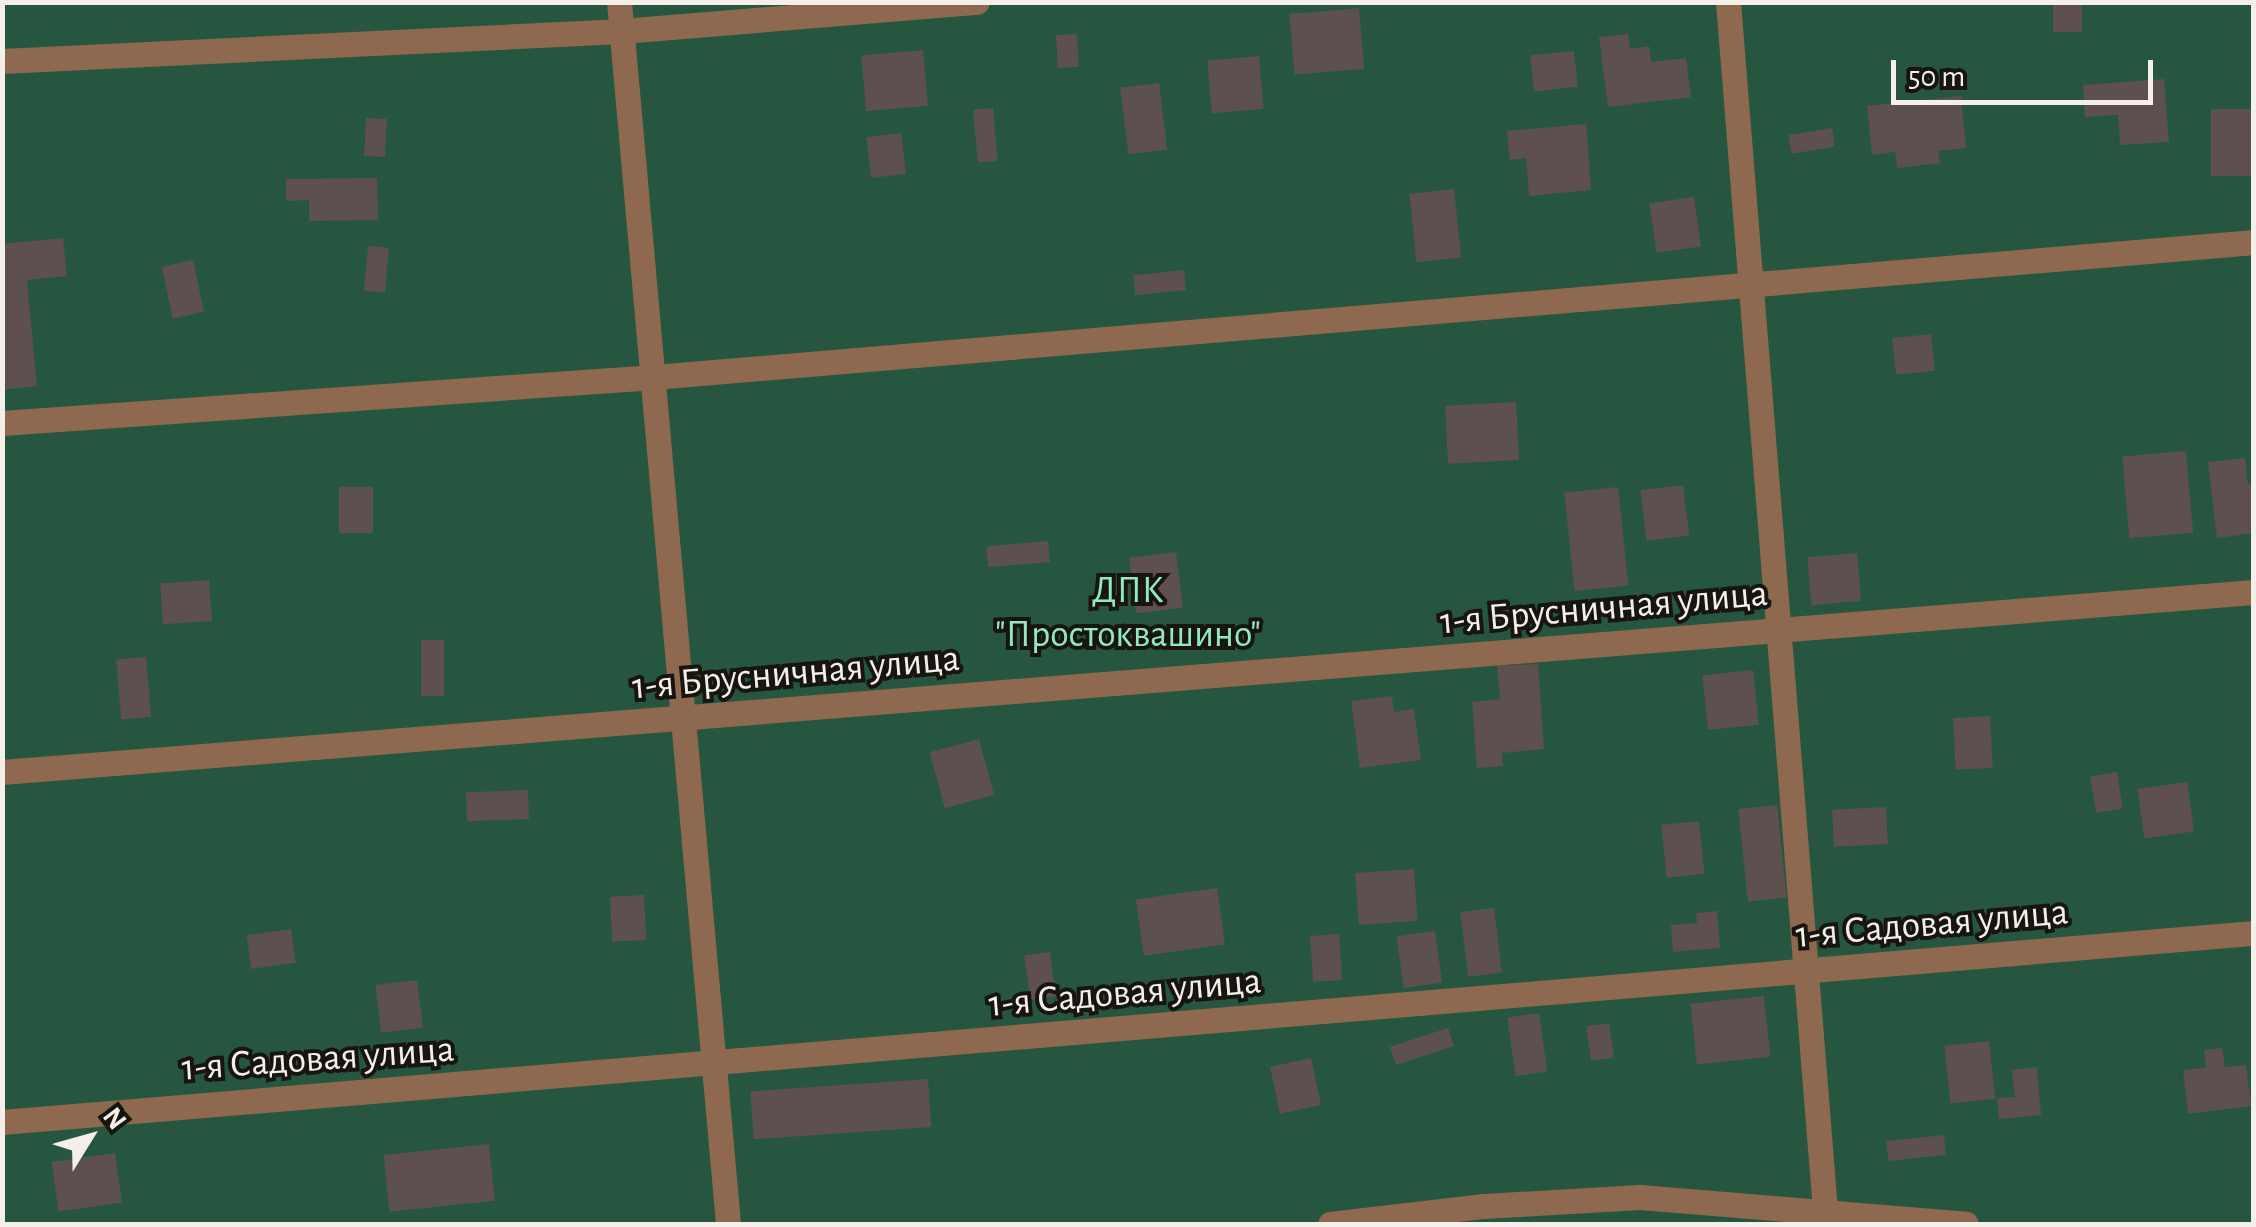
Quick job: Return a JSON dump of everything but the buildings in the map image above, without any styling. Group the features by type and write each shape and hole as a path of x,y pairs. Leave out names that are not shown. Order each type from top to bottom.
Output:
{"street":[{"path":"619,2 728,1224"},
{"path":"2,61 622,31 977,2"},
{"path":"1728,2 1809,974 1824,1210"},
{"path":"2,422 654,377 2254,242"},
{"name":"1-я Брусничная улица","path":"2,772 681,721 2254,592"},
{"name":"1-я Садовая улица","path":"2,1122 714,1067 2254,933"},
{"path":"1330,1224 1572,1198 1824,1210 1966,1224"}],"green space":[{"name":"ДПК \"Простоквашино\"","path":"3,3 2253,3 2253,1224 3,1224"}]}
